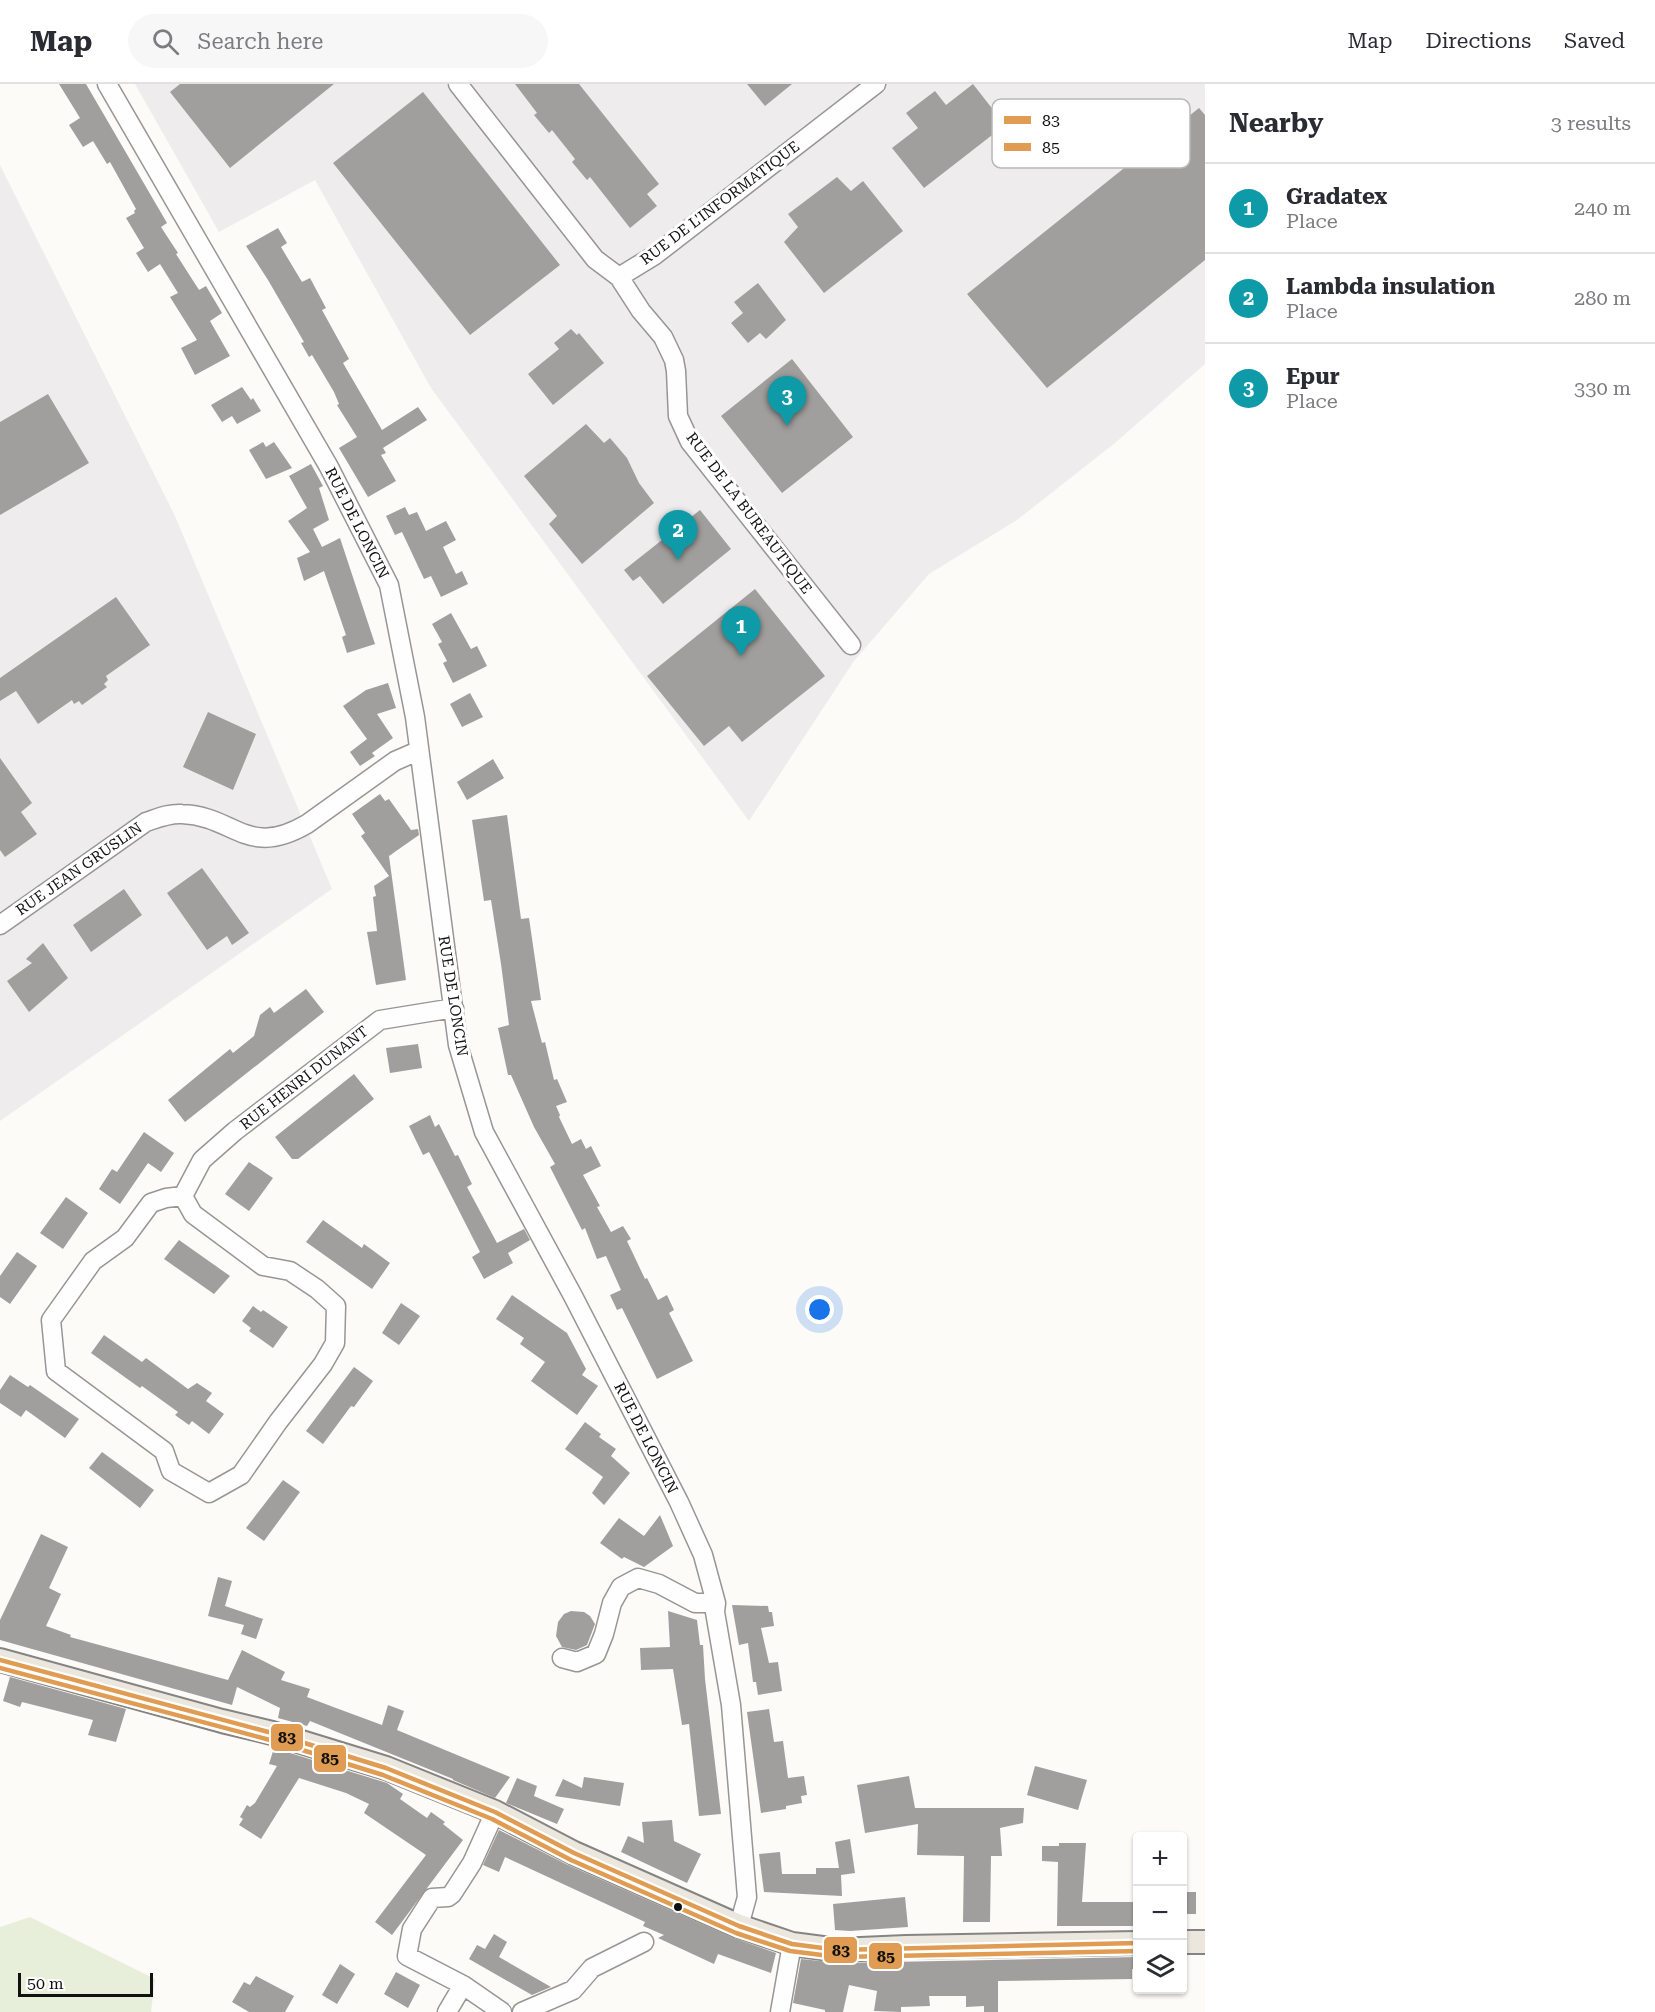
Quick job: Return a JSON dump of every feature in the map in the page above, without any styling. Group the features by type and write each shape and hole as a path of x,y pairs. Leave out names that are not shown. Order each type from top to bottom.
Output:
{"main road":[{"path":"0,1660 359,1758 495,1812 574,1853 739,1926 792,1944 838,1950 918,1946 1133,1943"},
{"path":"1187,1942 1205,1942"}],"street":[{"name":"RUE DE LONCIN","path":"107,84 329,467 389,585 415,717 459,1045 484,1132 573,1296 679,1502 703,1555 716,1603 715,1612 731,1705 747,1897 739,1926"},
{"path":"458,84 596,258 619,277"},
{"name":"RUE DE L'INFORMATIQUE","path":"619,277 656,255 876,84"},
{"name":"RUE DE LA BUREAUTIQUE","path":"619,277 641,311 663,338 674,360 678,416 690,442 851,645"},
{"name":"RUE JEAN GRUSLIN","path":"0,925 146,822 170,814 183,814 200,816 259,838 275,837 307,824 395,761 418,751"},
{"name":"RUE HENRI DUNANT","path":"183,1196 202,1161 227,1138 380,1020 454,1008"},
{"path":"183,1196 193,1215 262,1266 290,1270 336,1306 335,1343 323,1364 241,1475 209,1493 171,1471 164,1451 56,1371 52,1340 51,1320 93,1261 125,1238 151,1203 183,1196"},
{"path":"562,1658 578,1662 596,1654 612,1603 621,1587 639,1578 659,1584 695,1603 716,1603"},
{"path":"495,1812 472,1863 452,1894 448,1898 432,1898 412,1929 407,1956 463,1985 502,2012"},
{"path":"522,2012 573,1990 592,1968 644,1942"},
{"path":"780,2012 792,1944"},
{"path":"447,2012 463,1985"}],"shaded area":[{"path":"135,84 1205,84 1205,364 1115,443 1017,520 929,574 854,661 749,821 431,388 315,180 219,232"},
{"path":"0,165 175,516 332,889 0,1121"}],"green space":[{"path":"30,1917 155,1979 151,2012 0,2012 0,1927"}],"building":[{"path":"59,84 86,84 167,223 161,227 178,253 176,254 199,290 206,286 222,313 210,321 230,356 195,375 181,348 197,340 170,297 178,293 160,264 148,272 136,253 144,248 126,218 135,213 136,209 110,162 107,164 93,141 83,147 69,125 80,118"},
{"path":"180,84 334,84 230,168 170,92"},
{"path":"515,84 579,84 659,184 647,194 657,206 630,228 590,177 587,180 572,162 575,159 552,130 549,133 534,115 537,113"},
{"path":"747,84 792,84 765,106"},
{"path":"973,84 992,108 992,135 924,188 892,148 918,128 906,113 935,91 946,105"},
{"path":"423,92 560,265 470,335 333,163"},
{"path":"1199,108 1205,115 1205,260 1047,388 967,294 1124,168 1190,168 1190,115"},
{"path":"837,177 851,191 863,181 903,231 824,293 784,242 798,227 788,214"},
{"path":"278,228 287,243 281,247 302,282 310,278 326,308 322,310 349,359 343,363 382,430 418,407 427,420 383,448 386,453 381,455 396,481 368,497 339,448 357,437 337,405 339,404 334,392 312,355 309,357 301,343 304,342 246,246"},
{"path":"758,283 786,320 766,339 760,333 748,343 731,323 743,313 734,302"},
{"path":"571,329 577,335 579,333 604,363 553,405 528,374 559,349 554,343"},
{"path":"792,359 853,437 782,493 721,416"},
{"path":"242,387 261,411 237,424 232,416 222,422 211,405"},
{"path":"48,394 89,463 0,515 0,422"},
{"path":"586,424 604,443 610,438 627,458 639,483 654,503 582,564 549,524 557,516 524,476"},
{"path":"263,442 266,447 274,442 292,468 266,479 249,450"},
{"path":"311,464 323,486 319,488 329,520 313,529 322,547 340,538 375,644 347,653 342,637 346,635 324,571 304,581 297,558 310,552 288,521 307,508 289,476"},
{"path":"405,507 409,515 417,512 426,531 446,521 456,540 443,547 456,574 462,571 468,584 441,597 431,576 424,579 402,532 395,535 386,516"},
{"path":"700,510 731,549 663,604 640,576 633,581 624,570"},
{"path":"755,589 825,676 742,742 729,726 704,746 647,676"},
{"path":"116,597 150,645 106,676 108,680 104,684 107,687 82,705 79,701 74,704 72,700 38,724 16,691 0,701 0,678"},
{"path":"451,613 471,649 477,646 487,666 453,683 443,663 447,661 438,644 442,642 432,624"},
{"path":"388,683 396,708 377,714 393,738 372,753 375,756 360,766 350,752 367,739 343,706 366,690"},
{"path":"470,693 483,717 462,727 450,704"},
{"path":"208,712 256,734 233,790 183,767"},
{"path":"0,758 32,803 21,812 37,834 5,857 0,850"},
{"path":"493,759 504,778 467,800 457,782"},
{"path":"380,794 385,801 389,799 411,830 418,829 419,835 389,856 406,980 376,985 367,932 377,931 374,886 389,876 361,836 365,833 352,814"},
{"path":"507,815 521,919 529,918 541,1000 531,1001 542,1043 545,1042 554,1080 557,1079 567,1102 556,1106 559,1117 572,1144 581,1139 586,1149 591,1146 601,1166 583,1175 600,1206 597,1207 611,1232 623,1226 631,1239 627,1241 658,1300 667,1295 674,1310 669,1313 693,1361 657,1379 622,1308 617,1310 610,1295 621,1290 606,1256 597,1259 585,1228 582,1230 550,1167 555,1164 534,1127 511,1075 508,1075 498,1028 509,1025 501,964 491,900 484,901 472,820"},
{"path":"202,868 249,933 232,945 227,936 207,950 167,893"},
{"path":"124,889 142,915 91,952 73,925"},
{"path":"43,943 68,978 29,1012 7,981 32,963 26,959"},
{"path":"306,989 324,1012 185,1122 168,1100 230,1049 233,1053 254,1036 260,1015 270,1007 274,1013"},
{"path":"418,1044 422,1068 390,1073 386,1048"},
{"path":"354,1074 374,1099 298,1159 292,1159 275,1137"},
{"path":"430,1115 435,1127 439,1124 455,1156 458,1155 472,1184 467,1187 497,1243 524,1229 530,1240 508,1253 513,1263 484,1279 472,1257 480,1252 429,1152 423,1155 409,1126"},
{"path":"144,1132 174,1153 161,1172 148,1163 120,1204 99,1189 112,1169 117,1172"},
{"path":"249,1162 273,1178 249,1211 225,1194"},
{"path":"66,1197 88,1213 63,1249 40,1233"},
{"path":"323,1220 362,1248 364,1244 390,1263 372,1289 306,1242"},
{"path":"179,1240 230,1276 214,1294 164,1259"},
{"path":"17,1252 37,1266 10,1304 0,1297 0,1276"},
{"path":"512,1295 567,1333 586,1369 582,1375 598,1386 577,1415 531,1381 545,1362 520,1344 524,1338 496,1319"},
{"path":"401,1303 420,1316 399,1345 382,1333"},
{"path":"253,1306 288,1327 273,1348 249,1331 251,1328 242,1321"},
{"path":"104,1335 142,1362 146,1358 188,1389 197,1383 212,1393 206,1401 224,1414 209,1434 192,1421 189,1425 175,1415 178,1412 91,1353"},
{"path":"354,1367 373,1381 323,1444 306,1431"},
{"path":"10,1375 28,1387 30,1385 79,1419 65,1438 26,1410 21,1417 0,1403 0,1390"},
{"path":"585,1422 601,1434 599,1437 616,1449 611,1456 630,1473 604,1505 592,1493 603,1477 565,1449"},
{"path":"102,1452 154,1490 140,1508 89,1468"},
{"path":"283,1480 300,1492 264,1541 246,1528"},
{"path":"660,1515 673,1546 644,1567 624,1557 622,1559 600,1543 619,1518 644,1536"},
{"path":"41,1534 68,1547 49,1588 61,1594 46,1626 71,1635 70,1637 228,1680 242,1650 285,1672 281,1680 310,1689 307,1697 382,1725 388,1705 404,1711 397,1730 510,1777 495,1798 310,1721 307,1726 278,1718 280,1708 237,1687 232,1705 0,1640 0,1620"},
{"path":"218,1577 232,1581 225,1606 263,1619 256,1639 241,1634 244,1625 208,1616"},
{"path":"732,1605 768,1606 769,1612 772,1612 774,1626 761,1628 769,1663 778,1662 782,1691 758,1695 756,1682 753,1682 748,1643 739,1645"},
{"path":"571,1611 584,1612 595,1624 587,1645 576,1650 562,1647 556,1636 558,1622 564,1614"},
{"path":"668,1611 697,1620 700,1645 703,1645 721,1814 699,1816 689,1724 682,1725 673,1669 641,1670 640,1648 670,1647"},
{"path":"10,1677 126,1709 116,1742 88,1735 93,1720 22,1702 20,1707 3,1701"},
{"path":"769,1709 774,1742 783,1741 788,1778 804,1776 807,1795 801,1796 802,1803 786,1806 786,1809 761,1813 747,1712"},
{"path":"274,1748 387,1783 403,1794 400,1799 427,1818 431,1812 463,1840 392,1935 375,1922 426,1855 364,1813 369,1804 346,1793 299,1778 261,1839 239,1825 243,1819 240,1817 247,1805 250,1807 255,1803 277,1766 269,1764"},
{"path":"1035,1766 1087,1780 1078,1810 1027,1795"},
{"path":"909,1776 915,1808 1024,1808 1023,1823 1000,1828 1002,1856 991,1856 990,1922 963,1922 964,1856 917,1855 918,1824 865,1833 857,1785"},
{"path":"584,1777 624,1783 620,1806 555,1796 563,1779 582,1788"},
{"path":"517,1778 537,1786 534,1796 564,1809 557,1824 506,1803"},
{"path":"672,1820 674,1841 701,1854 687,1883 621,1852 628,1836 644,1843 642,1822"},
{"path":"499,1830 568,1865 734,1938 776,1953 771,1973 718,1954 714,1964 658,1938 664,1935 643,1926 645,1922 505,1857 499,1872 483,1865"},
{"path":"850,1839 855,1873 841,1875 842,1896 764,1892 759,1854 780,1852 782,1874 816,1874 816,1868 839,1868 835,1842"},
{"path":"1059,1843 1086,1843 1082,1902 1133,1902 1133,1926 1057,1926 1058,1862 1042,1861 1042,1846 1059,1846"},
{"path":"1187,1892 1196,1892 1196,1914 1187,1914"},
{"path":"905,1897 908,1927 835,1930 833,1904"},
{"path":"494,1934 507,1942 499,1957 551,1987 532,1995 469,1959 477,1945 485,1949"},
{"path":"1133,1957 1133,1969 1132,1979 998,1981 998,2012 984,2012 984,2006 966,2007 966,1996 929,1996 930,2006 901,2007 901,2012 874,2011 877,1991 849,1985 843,2012 825,2012 825,2010 793,2003 801,1959 839,1963"},
{"path":"340,1964 355,1974 337,2004 322,1995"},
{"path":"396,1972 420,1985 408,2008 384,1994"},
{"path":"256,1976 294,1996 285,2012 249,2012 232,2002 244,1982 250,1985"}],"transit line":[{"name":"83","path":"0,1660 272,1733 386,1768 495,1812 574,1853 739,1926 792,1944 838,1950 1133,1943"},
{"name":"85","path":"0,1668 270,1740 383,1775 492,1819 571,1860 736,1933 790,1951 838,1957 1133,1951"}],"place":[{"name":"Epur","path":"787,426"},
{"name":"Lambda insulation","path":"678,560"},
{"name":"Gradatex","path":"741,656"}]}
